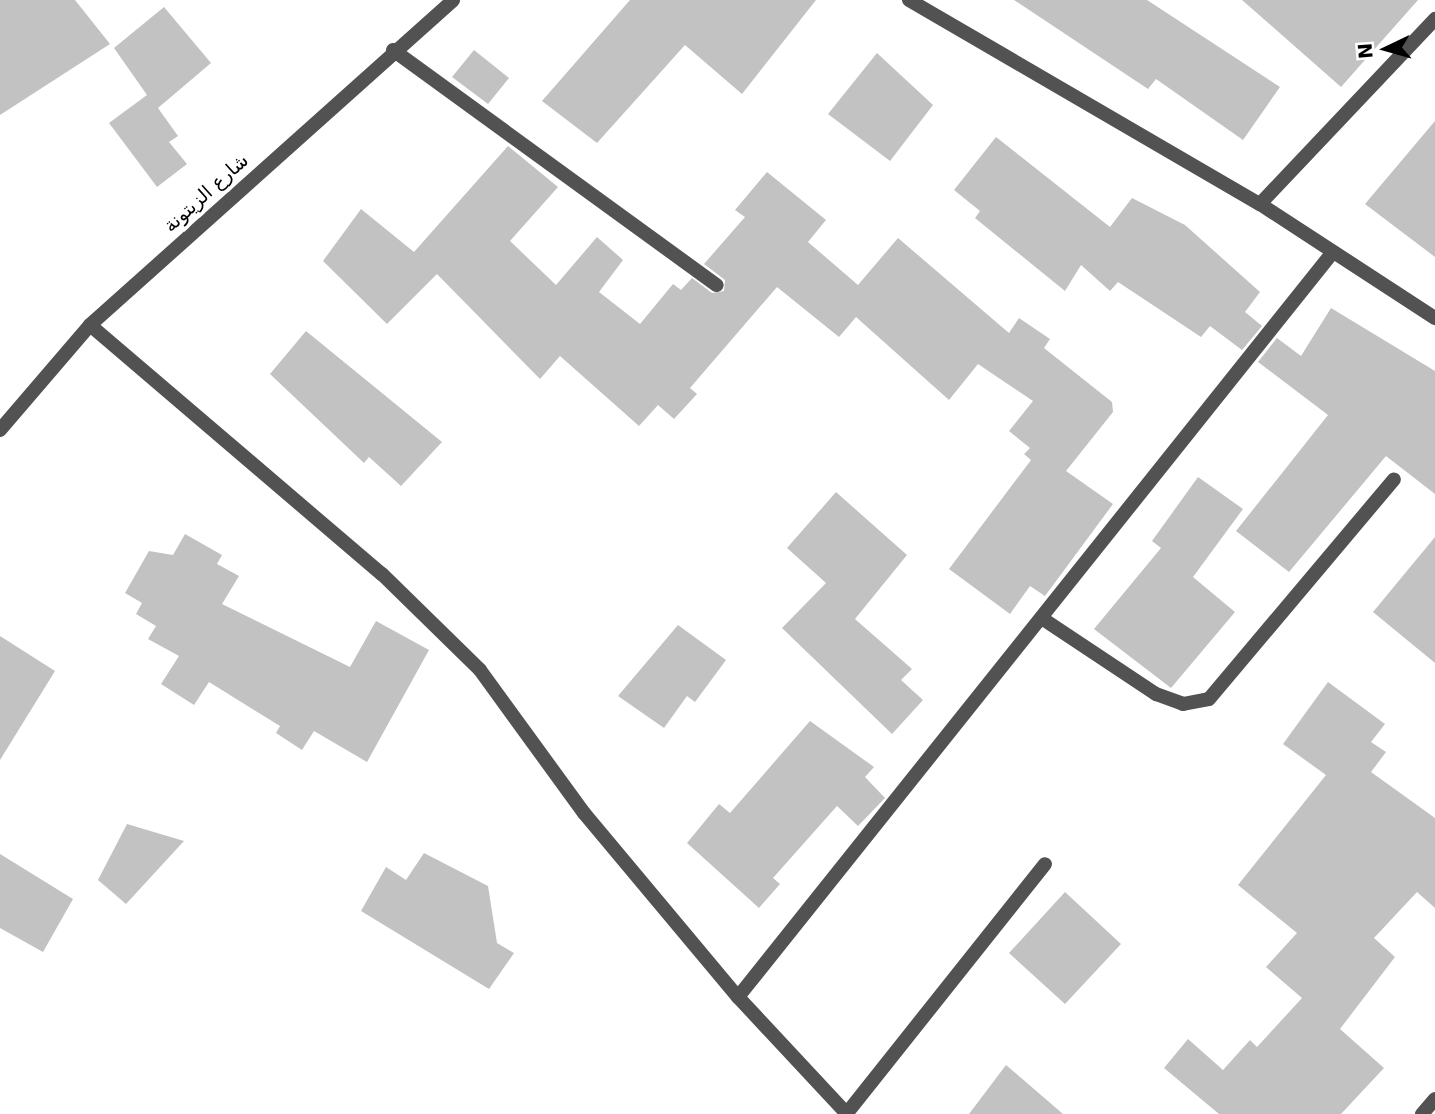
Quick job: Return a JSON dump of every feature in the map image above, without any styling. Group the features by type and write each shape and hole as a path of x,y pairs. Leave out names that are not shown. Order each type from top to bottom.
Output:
{"street":[{"name":"شارع الزيتونة","path":"0,430 90,325 393,50 453,0"},
{"path":"909,0 1260,204 1435,318"},
{"path":"1260,204 1435,19"},
{"path":"393,50 717,285"},
{"path":"738,997 1043,619 1333,252"},
{"path":"90,325 382,574 480,670 584,813 738,997 847,1114 1045,864"},
{"path":"1043,619 1156,694 1183,704 1209,699 1394,479"},
{"path":"1422,1114 1435,1099"}],"building":[{"path":"0,0 75,0 110,44 0,115"},
{"path":"630,0 816,0 742,94 685,45 597,143 542,101"},
{"path":"1014,0 1147,0 1280,87 1243,140 1156,79 1148,89"},
{"path":"1242,0 1418,0 1341,87"},
{"path":"164,7 211,63 158,108 178,136 169,142 187,164 157,187 109,123 147,95 114,48"},
{"path":"474,50 509,78 488,104 452,77"},
{"path":"877,53 933,105 890,161 828,114"},
{"path":"1435,121 1435,257 1365,204"},
{"path":"996,137 1110,227 1132,198 1185,225 1260,292 1245,312 1262,326 1242,350 1210,326 1201,337 1118,282 1110,291 1081,265 1065,291 975,218 980,211 954,190"},
{"path":"508,146 558,187 510,241 556,285 597,237 623,260 599,292 640,324 673,284 681,290 692,278 712,293 724,291 725,280 704,264 745,217 735,210 767,172 826,220 808,242 858,285 898,238 1009,333 1019,318 1050,339 1044,348 1112,402 1113,412 1066,471 1113,504 1045,596 1030,586 1010,614 949,569 1031,460 1024,454 1030,448 1009,431 1033,401 978,364 949,400 856,317 839,337 777,287 690,388 697,394 674,419 658,405 639,426 560,356 540,379 437,274 387,324 323,261 361,209 414,252"},
{"path":"1331,308 1435,371 1435,494 1386,456 1289,572 1236,531 1328,415 1258,362 1277,338 1301,356"},
{"path":"306,331 442,442 401,486 369,457 364,463 270,374"},
{"path":"1198,477 1243,509 1193,577 1235,612 1171,688 1094,629 1161,548 1152,541"},
{"path":"836,492 907,555 855,619 912,669 901,680 923,700 892,734 782,628 826,583 787,548"},
{"path":"185,534 222,555 217,564 239,576 222,604 350,667 376,621 429,650 367,762 314,731 302,750 276,733 280,726 209,682 194,705 161,684 179,656 148,639 156,626 136,614 142,603 125,593 149,551 173,555"},
{"path":"1435,537 1435,663 1373,612"},
{"path":"678,625 726,660 695,702 687,696 664,728 618,696"},
{"path":"0,636 55,671 0,760"},
{"path":"1328,682 1385,724 1371,742 1386,752 1371,772 1435,818 1435,908 1417,892 1374,938 1395,957 1340,1029 1384,1068 1341,1114 1219,1114 1164,1068 1188,1039 1223,1070 1250,1040 1257,1047 1302,998 1266,967 1297,933 1238,885 1326,775 1283,744"},
{"path":"810,721 874,767 865,777 885,798 858,826 837,806 773,878 780,884 759,908 687,843 719,804 730,813"},
{"path":"127,824 184,841 126,904 98,880"},
{"path":"424,853 488,886 497,943 514,953 489,989 361,911 386,867 406,880"},
{"path":"0,854 73,899 43,952 0,928"},
{"path":"1065,892 1121,944 1065,1004 1009,953"},
{"path":"1006,1065 1063,1114 969,1114"}]}
